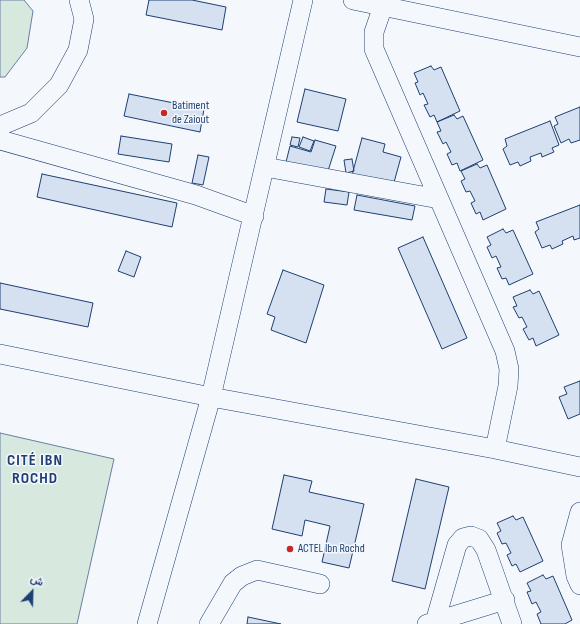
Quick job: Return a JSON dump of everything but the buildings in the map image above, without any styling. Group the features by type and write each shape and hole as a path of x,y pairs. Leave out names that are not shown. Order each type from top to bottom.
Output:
{"street":[{"path":"0,126 31,113 59,85 78,50 84,20 79,0"},
{"path":"147,624 211,397 304,0"},
{"path":"353,0 580,47"},
{"path":"383,6 374,32 374,49 505,351 510,368 508,386 495,449"},
{"path":"0,140 196,195 254,216"},
{"path":"265,167 439,199"},
{"path":"0,354 211,397 495,449 580,467"},
{"path":"580,512 572,545 576,576 580,585"},
{"path":"431,623 457,545 464,538 471,536 479,539 486,550 505,600 512,624"},
{"path":"210,624 233,583 242,576 257,570 320,584"},
{"path":"431,623 505,600"}],"shaded area":[{"path":"0,0 24,0 33,11 27,48 5,77 0,77"},
{"path":"0,433 114,459 77,624 0,624"}],"place":[{"name":"Batiment de Zaiout","path":"164,113"},
{"name":"ACTEL Ibn Rochd","path":"290,549"}],"district":[{"name":"CITÉ IBN ROCHD","path":"35,470"}]}
